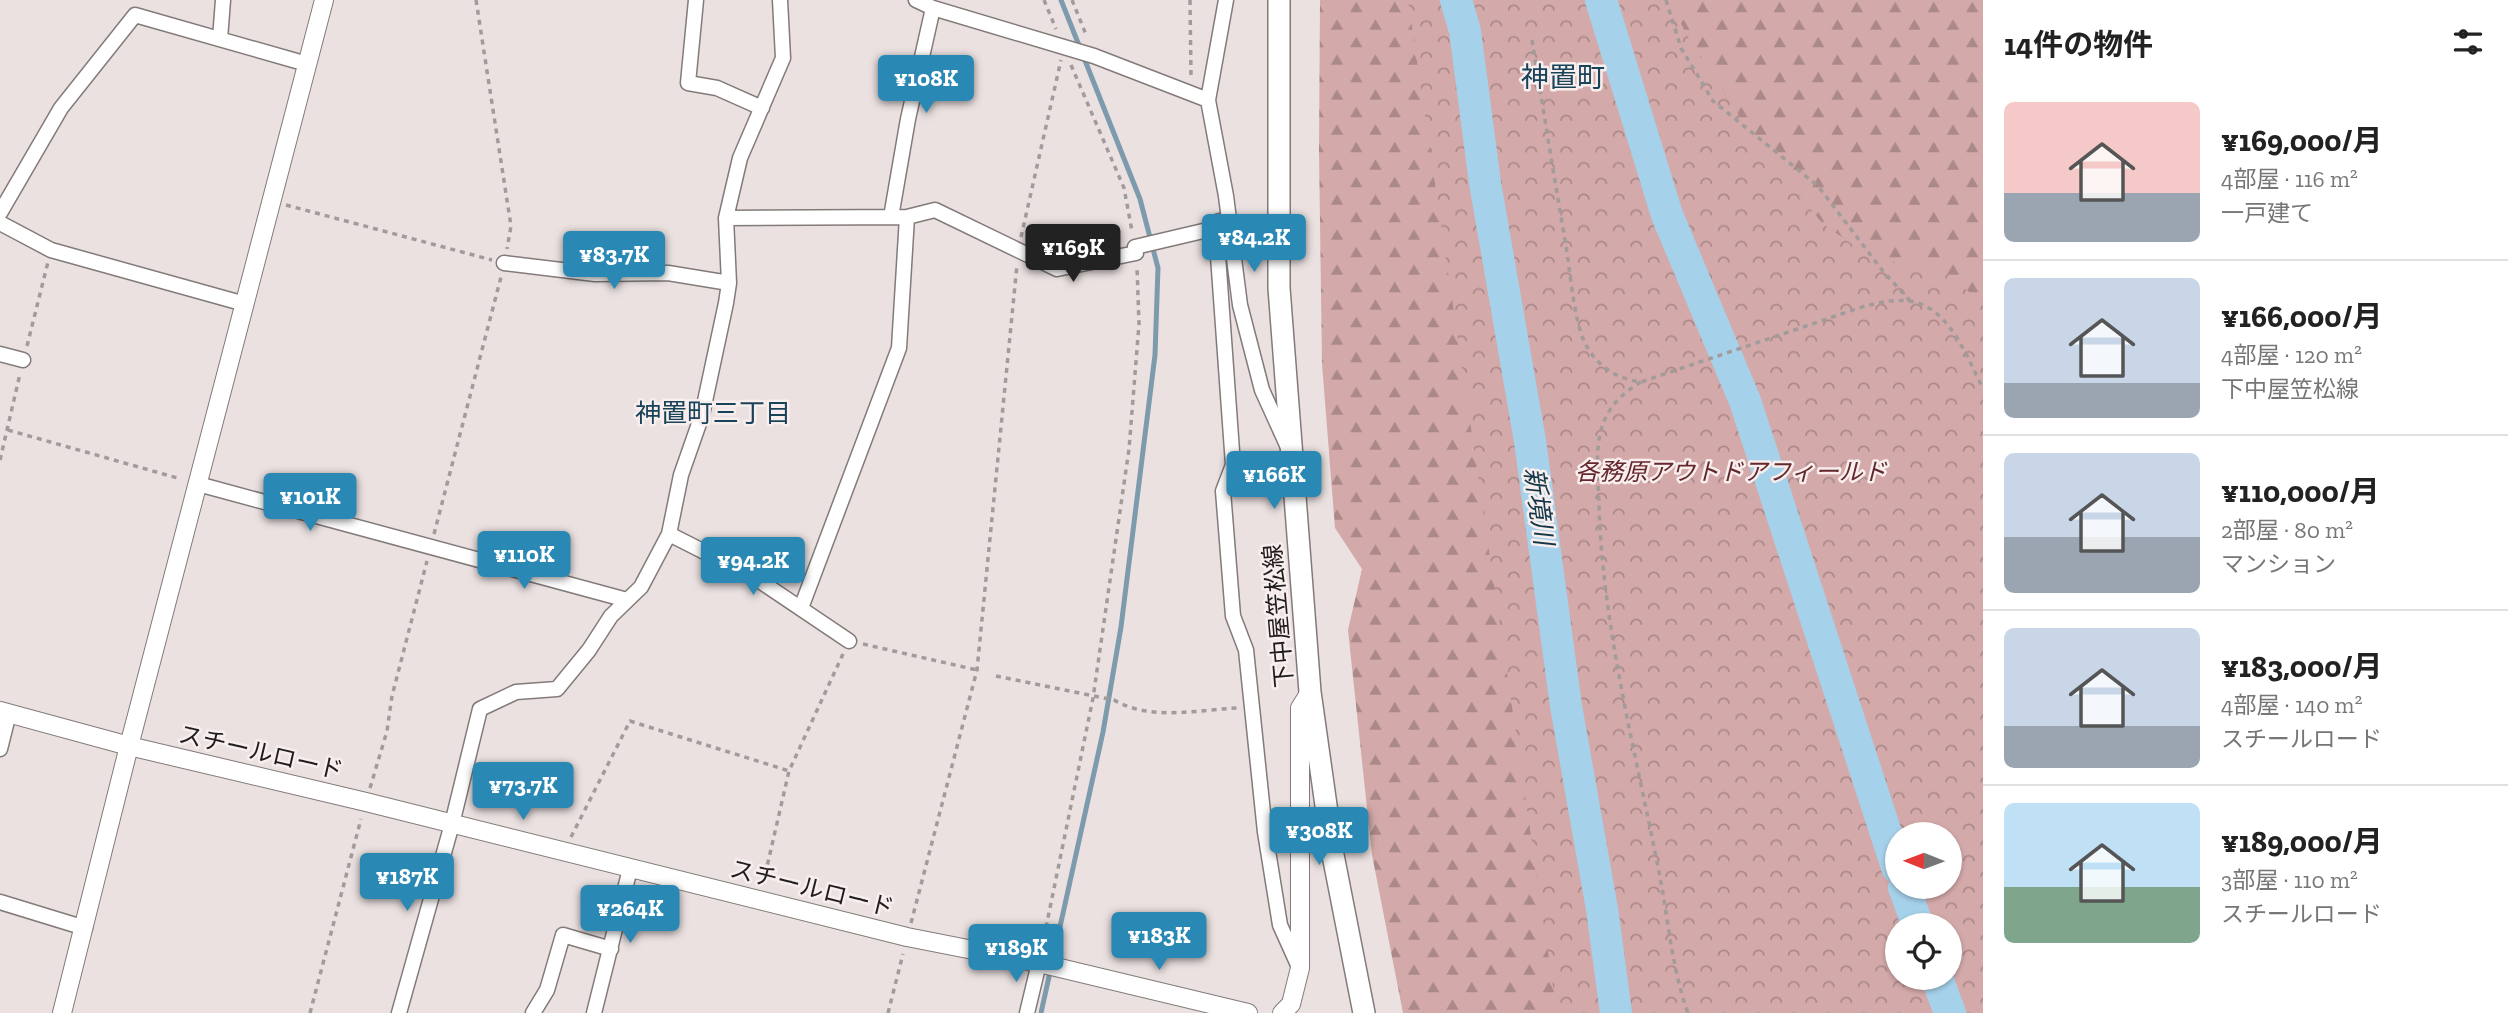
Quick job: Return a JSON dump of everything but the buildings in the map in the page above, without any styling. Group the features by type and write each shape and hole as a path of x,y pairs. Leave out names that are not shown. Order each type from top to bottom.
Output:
{"main road":[{"name":"下中屋笠松線","path":"1279,0 1279,288 1310,692 1333,855 1364,1013"}],"street":[{"path":"220,39 223,0"},
{"path":"62,1013 324,0"},
{"path":"696,0 688,83 717,88 761,108"},
{"path":"399,1013 452,824 480,709 516,692 557,689 589,650 611,617 640,587 669,534 681,475 702,415 729,283 726,218 740,158 783,58 780,0"},
{"path":"916,0 933,8 1093,56 1208,100"},
{"path":"1226,0 1208,100 1226,196 1243,317 1262,390 1290,452"},
{"path":"891,217 908,119 933,8"},
{"path":"0,213 61,108 135,15 307,64"},
{"path":"1226,196 1216,228 1233,465 1223,491 1233,617 1246,650 1265,832 1280,925 1300,968"},
{"path":"726,218 907,217 935,210 1057,269 1216,228"},
{"path":"801,608 899,348 907,217"},
{"path":"0,223 51,250 245,304"},
{"path":"504,263 595,274 668,273 729,283"},
{"path":"0,354 23,360"},
{"path":"198,484 627,600"},
{"path":"669,534 754,577 849,641"},
{"path":"1282,1013 1291,1004 1300,968 1300,708 1310,692"},
{"path":"0,749 4,712"},
{"name":"スチールロード","path":"4,712 129,746 366,802 907,937 1039,963 1248,1013"},
{"path":"594,1013 630,869"},
{"path":"0,902 85,928"},
{"path":"533,1013 547,990 563,935 611,949"},
{"path":"1027,1013 1039,963"}],"path":[{"path":"272,201 504,263 511,226 476,0"},
{"path":"1039,963 1093,698 1129,449 1139,324 1138,248 1124,188 1068,50 1044,0"},
{"path":"1072,0 1093,56"},
{"path":"1190,0 1191,92"},
{"path":"1666,0 1681,48 1713,101 1818,186 1882,270 1910,301"},
{"path":"1532,40 1573,295 1583,340 1597,361 1611,372 1623,380 1641,382"},
{"path":"888,1013 977,670 1018,249 1068,50"},
{"path":"1688,1013 1671,946 1608,605 1600,527 1598,460 1601,431 1607,415 1627,391 1641,382 1866,306 1891,301 1910,301 1932,309 1950,328 1983,389"},
{"path":"8,430 198,484"},
{"path":"760,900 789,771 849,641 977,670"},
{"path":"996,677 1114,700 1144,713 1252,707"},
{"path":"564,852 630,722 789,771"},
{"path":"310,1013 366,802"}],"green space":[{"path":"1320,0 1438,0 1596,1013 1403,1013 1372,855 1348,630 1362,569 1335,528 1322,364"},
{"name":"各務原アウトドアフィールド","path":"1408,0 1668,0 1690,40 1758,145 1823,224 1875,260 1938,266 1981,302 1983,1013 1557,1013"},
{"path":"1637,0 1983,0 1983,1013 1961,990 1962,913 1950,913 1950,900 1962,900 1962,822 1945,822"}],"waterway":[{"path":"1041,1013 1103,732 1121,627 1155,355 1158,268 1140,199 1061,0"},
{"name":"新境川","path":"1456,0 1465,31 1485,183 1530,441 1566,706 1602,909 1616,1013"},
{"name":"新境川","path":"1601,0 1667,215 1745,401 1885,830"},
{"name":"新境川","path":"1909,900 1913,913"},
{"name":"新境川","path":"1941,990 1950,1013"}],"district":[{"name":"神置町","path":"1563,77"},
{"name":"神置町三丁目","path":"713,413"}]}
